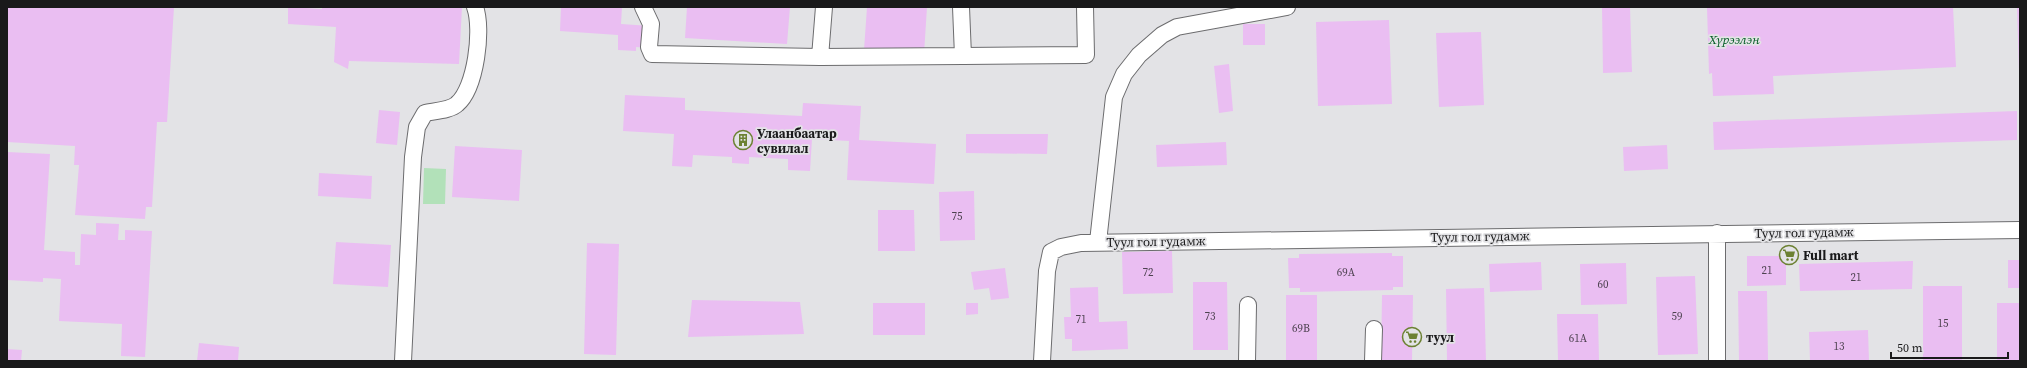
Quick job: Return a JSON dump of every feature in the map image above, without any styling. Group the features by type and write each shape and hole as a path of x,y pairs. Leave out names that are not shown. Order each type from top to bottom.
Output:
{"street":[{"path":"404,361 413,157 417,127 425,113 456,106 466,94 471,82 476,47 478,16 475,7"},
{"path":"643,7 651,24 649,48 652,54 820,57 1086,54 1086,7"},
{"path":"820,57 824,7"},
{"path":"960,7 963,56"},
{"path":"1098,242 1114,97 1124,74 1135,60 1162,36 1177,27 1288,7"},
{"name":"Туул гол гудамж","path":"1042,361 1047,271 1051,252 1061,247 1098,242 2020,230"},
{"path":"1717,233 1717,361"},
{"path":"1247,361 1248,305"},
{"path":"1373,361 1374,329"}],"green space":[{"path":"424,168 446,169 445,204 423,204"}],"building":[{"path":"7,7 174,7 167,122 157,122 152,207 146,207 145,219 75,215 79,165 74,165 75,146 7,142"},
{"path":"288,7 322,9 322,7 462,7 459,64 349,61 348,69 334,62 336,27 288,24"},
{"path":"561,7 622,7 621,24 650,26 649,48 636,47 636,51 618,50 618,35 560,31"},
{"path":"687,7 790,7 787,44 685,38"},
{"path":"867,7 927,7 924,54 864,50"},
{"path":"1602,7 1630,7 1632,72 1603,73"},
{"name":"Хүрээлэн","path":"1707,7 1953,7 1956,67 1773,76 1774,94 1713,96 1712,73 1709,74"},
{"path":"2017,7 2020,7 2020,72 2019,72"},
{"path":"1389,20 1392,104 1318,106 1316,22"},
{"path":"1243,24 1265,24 1265,45 1243,45"},
{"path":"1481,32 1484,105 1439,107 1436,33"},
{"path":"1229,64 1233,111 1219,113 1214,66"},
{"name":"Улаанбаатар сувилал","path":"625,95 685,98 685,110 802,116 803,103 861,106 859,140 936,144 934,184 847,180 849,141 812,139 810,171 788,170 788,159 749,157 749,164 732,163 732,157 693,155 692,167 672,166 674,134 623,131"},
{"path":"379,110 400,112 397,145 376,143"},
{"path":"2017,111 2017,140 1714,150 1713,122"},
{"path":"966,134 1048,134 1047,154 966,153"},
{"path":"1226,142 1227,165 1157,167 1156,145"},
{"path":"1667,145 1668,169 1624,171 1623,147"},
{"path":"455,146 522,150 519,201 452,197"},
{"path":"7,152 50,154 44,250 75,252 75,265 80,265 81,234 96,235 96,223 119,224 118,240 125,240 125,230 152,231 145,357 121,356 122,324 59,321 61,279 43,278 43,282 7,280"},
{"path":"319,173 372,176 371,199 318,196"},
{"path":"974,191 975,240 940,241 939,192"},
{"path":"878,210 914,210 915,251 878,251"},
{"path":"336,242 391,245 388,287 333,284"},
{"path":"587,243 619,244 616,355 584,354"},
{"path":"1172,251 1173,293 1123,294 1122,252"},
{"path":"1392,253 1392,256 1403,256 1403,287 1393,287 1393,290 1300,292 1300,288 1289,288 1288,258 1299,258 1299,254"},
{"path":"1747,256 1786,256 1786,285 1747,286"},
{"path":"2008,260 2020,260 2020,288 2008,288"},
{"path":"1913,261 1912,289 1800,291 1799,264"},
{"path":"1541,262 1542,290 1490,292 1489,264"},
{"path":"1626,263 1627,304 1581,305 1580,264"},
{"path":"1005,268 1009,298 991,300 989,288 974,290 971,272"},
{"path":"1695,276 1698,354 1658,355 1656,277"},
{"path":"1193,282 1227,282 1228,350 1193,350"},
{"path":"1923,286 1962,286 1962,361 1923,361"},
{"path":"1098,287 1099,322 1127,321 1128,349 1072,351 1072,339 1065,339 1064,317 1071,317 1070,288"},
{"path":"1484,288 1486,361 1447,361 1446,289"},
{"path":"1738,291 1767,291 1768,361 1739,361"},
{"path":"1286,295 1317,295 1317,361 1286,361"},
{"path":"1382,295 1413,295 1412,361 1381,361"},
{"path":"692,300 800,302 804,334 688,337"},
{"path":"873,303 925,303 925,335 873,335"},
{"path":"966,303 978,303 978,314 966,315"},
{"path":"1997,303 2020,303 2020,361 1997,361"},
{"path":"1557,314 1598,314 1599,361 1558,361"},
{"path":"1868,330 1869,361 1810,361 1809,332"},
{"path":"199,343 239,347 238,361 197,361"},
{"path":"7,349 22,350 21,361 7,361"}],"place":[{"name":"Улаанбаатар сувилал","path":"743,140"},
{"name":"Full mart","path":"1789,255"},
{"name":"туул","path":"1412,337"}]}
